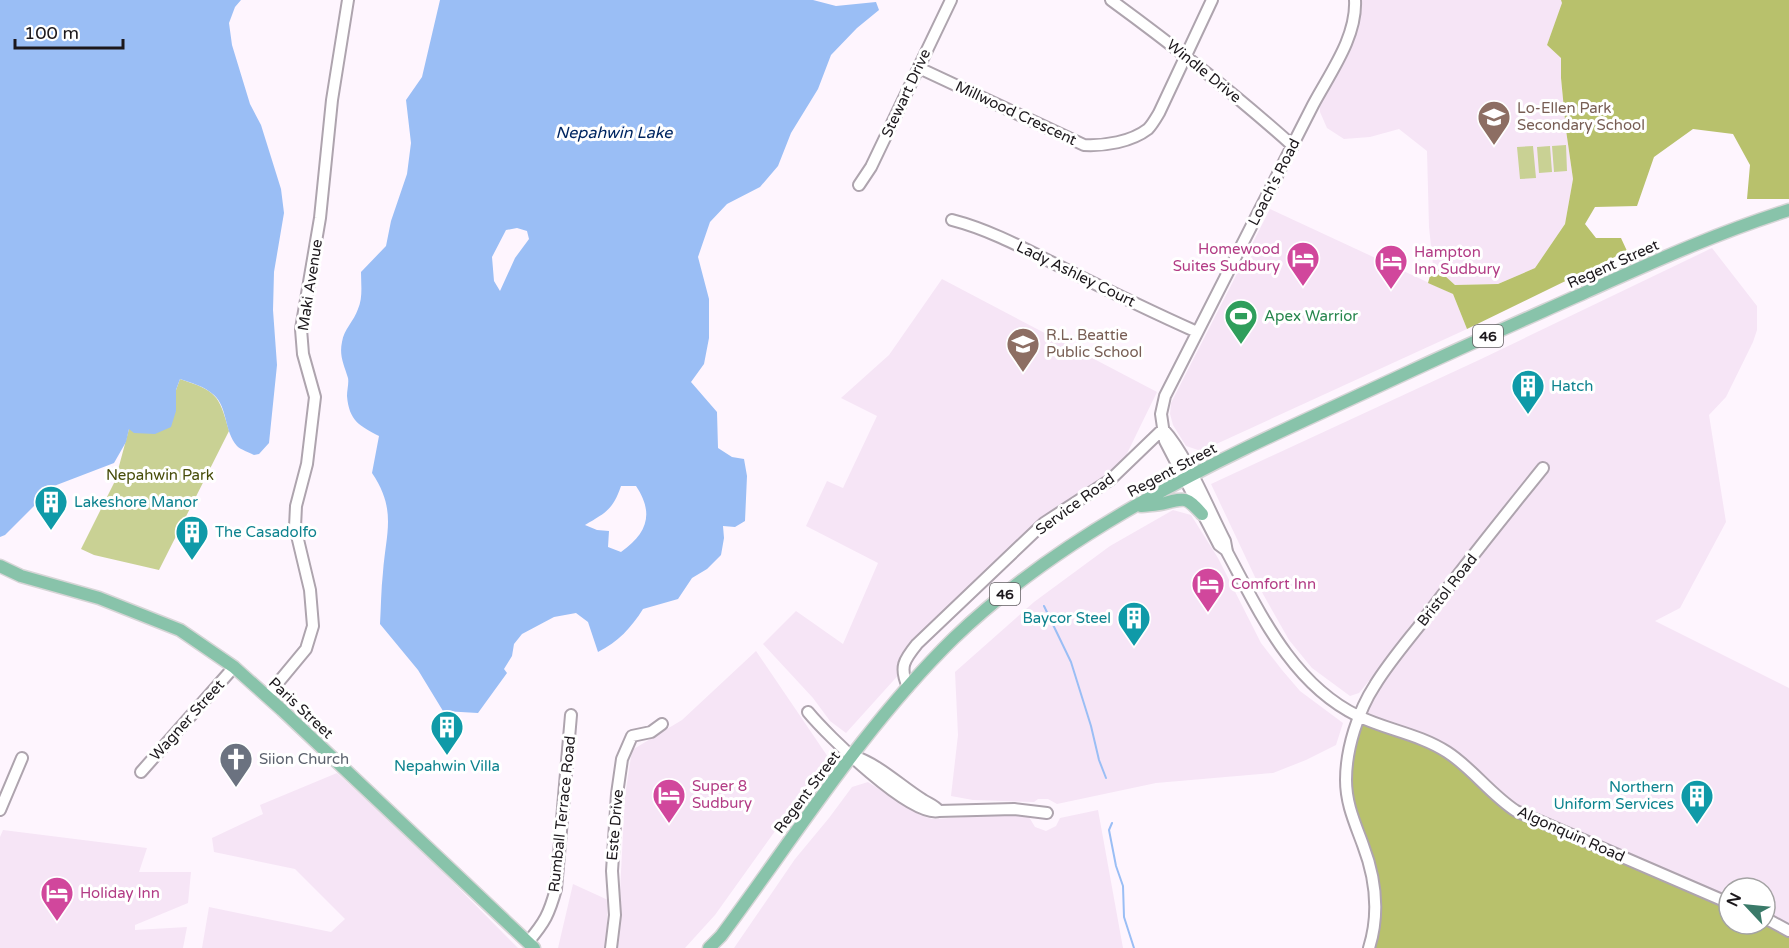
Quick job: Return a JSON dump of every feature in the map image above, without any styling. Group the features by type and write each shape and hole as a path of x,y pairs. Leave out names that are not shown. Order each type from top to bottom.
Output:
{"main road":[{"name":"Regent Street","path":"709,948 721,936 853,756 908,687 956,637 1015,585 1077,540 1187,476 1440,358 1735,227 1789,210"},
{"path":"1134,507 1166,503 1179,498 1190,503 1203,514"},
{"name":"Paris Street","path":"0,566 21,576 99,598 180,630 234,667 531,945"}],"street":[{"name":"Maki Avenue","path":"267,696 306,649 313,626 310,590 295,527 296,506 307,464 315,397 303,354 301,329 320,218 332,99 348,0"},
{"name":"Stewart Drive","path":"858,185 871,167 951,0"},
{"name":"Windle Drive","path":"1111,0 1186,56 1293,146"},
{"name":"Millwood Crescent","path":"919,68 1084,145 1101,146 1134,137 1149,128 1159,113 1212,0"},
{"name":"Loach's Road","path":"1163,429 1161,414 1165,396 1347,39 1356,14 1355,0"},
{"name":"Lady Ashley Court","path":"952,220 969,224 999,237 1197,332"},
{"path":"1163,429 1172,438 1187,476"},
{"name":"Service Road","path":"908,687 902,671 906,657 917,644 1044,523 1110,480 1163,429"},
{"name":"Bristol Road","path":"1369,948 1375,915 1375,886 1364,846 1346,798 1350,747 1359,717 1374,685 1543,468"},
{"name":"Algonquin Road","path":"1187,476 1219,544 1227,552 1284,652 1302,674 1326,696 1359,717 1429,742 1448,752 1499,800 1516,811 1717,898"},
{"name":"Algonquin Road","path":"1187,476 1226,541 1227,552"},
{"name":"Wagner Street","path":"141,772 234,667"},
{"path":"808,712 826,733 853,756 870,762 939,811 1014,809 1047,813"},
{"name":"Rumball Terrace Road","path":"531,945 550,913 556,889 571,715"},
{"name":"Este Drive","path":"611,948 615,915 612,871 617,794 622,759 632,736 651,732 662,724"},
{"path":"0,810 22,758"}],"shaded area":[{"name":"Lo-Ellen Park Secondary School","path":"1356,0 1561,0 1563,3 1547,45 1561,58 1566,130 1573,179 1565,224 1535,268 1498,284 1455,285 1433,265 1429,227 1427,151 1399,129 1370,137 1344,139 1327,128 1320,112 1320,90 1337,62"},
{"path":"1270,209 1453,294 1467,329 1201,451 1186,446 1173,425 1170,414 1171,403"},
{"path":"1712,248 1757,306 1757,330 1753,342 1726,397 1709,415 1726,522 1680,608 1655,621 1789,688 1789,931 1777,926 1777,876 1717,876 1717,898 1538,822 1359,717 1374,685 1506,513 1359,693 1350,696 1312,668 1289,640 1263,594 1211,484 1479,360"},
{"path":"942,279 1157,392 1118,472 1044,523 906,657 902,671 846,733 830,721 813,698 763,644 796,611 843,644 878,563 806,526 827,481 843,488 877,416 841,398 889,355"},
{"path":"1173,510 1191,515 1218,558 1261,643 1282,670 1300,691 1343,723 1336,745 1273,773 1156,783 1057,804 1048,799 1038,799 1034,802 973,800 951,796 958,735 955,672 1034,602 1110,546"},
{"path":"756,651 828,757 715,915 685,948 617,948 625,796 632,750 682,720"},
{"path":"337,773 419,848 518,948 202,948 209,907 331,932 345,919 295,869 214,852 212,838 263,814 260,805"},
{"path":"868,782 920,815 932,819 1020,814 1029,817 1035,827 1046,831 1056,826 1060,818 1098,810 1123,948 734,948 795,859 852,787"},
{"path":"3,830 147,848 139,872 191,872 188,903 135,925 135,930 187,927 183,948 0,948 0,837"},
{"path":"573,884 608,900 606,948 558,948"}],"green space":[{"path":"1561,0 1789,0 1789,199 1747,199 1750,165 1733,134 1693,129 1654,157 1637,206 1595,207 1585,224 1596,238 1621,238 1627,251 1467,329 1453,294 1428,283 1433,265 1455,285 1498,284 1535,268 1565,224 1573,179 1566,130 1561,58 1547,45 1562,3"},
{"path":"1566,145 1567,171 1554,172 1552,146"},
{"path":"1533,146 1536,178 1520,179 1517,147"},
{"path":"1550,146 1552,172 1539,173 1537,147"},
{"name":"Nepahwin Park","path":"180,379 209,391 219,401 229,431 159,570 94,555 81,549 115,481 129,429 176,411 176,390"},
{"path":"1359,717 1429,742 1499,800 1717,898 1717,936 1777,936 1777,924 1789,931 1789,948 1369,948 1375,886 1347,799"}],"water":[{"path":"0,0 241,0 235,7 229,23 232,45 250,104 261,125 281,189 284,213 274,272 273,310 277,365 269,443 259,454 254,455 239,447 230,434 222,406 214,395 202,387 180,379 176,390 176,411 171,427 155,434 134,433 129,429 126,442 114,463 54,486 5,535 0,537"},
{"name":"Nepahwin Lake","path":"440,0 813,0 836,6 876,2 879,10 857,28 831,55 818,89 791,133 778,166 760,187 727,204 710,222 698,257 709,299 709,338 704,364 691,382 717,412 718,448 732,457 744,459 747,476 745,521 735,527 723,526 724,538 721,555 707,569 692,578 678,599 643,609 624,634 598,652 588,622 576,613 554,617 522,634 514,644 512,656 504,669 507,673 478,713 443,711 418,670 380,624 388,521 385,498 372,473 379,436 361,426 350,411 347,396 348,378 341,352 345,333 360,305 361,272 386,246 391,221 407,174 411,143 406,100 422,77","holes":["517,228 527,231 529,239 515,258 500,291 494,281 492,257 506,230","621,486 636,486 642,496 646,514 642,530 621,552 608,547 609,531 597,530 585,525 608,510 615,501"]}],"waterway":[{"path":"1044,606 1071,662 1106,778"},
{"path":"1112,823 1109,830 1116,866 1123,886 1124,917 1134,948"}],"place":[{"name":"Lo-Ellen Park Secondary School","path":"1494,146"},
{"name":"Homewood Suites Sudbury","path":"1303,287"},
{"name":"Hampton Inn Sudbury","path":"1391,290"},
{"name":"Apex Warrior","path":"1241,345"},
{"name":"R.L. Beattie Public School","path":"1023,373"},
{"name":"Hatch","path":"1528,415"},
{"name":"Lakeshore Manor","path":"51,531"},
{"name":"The Casadolfo","path":"192,561"},
{"name":"Comfort Inn","path":"1208,613"},
{"name":"Baycor Steel","path":"1134,647"},
{"name":"Nepahwin Villa","path":"447,756"},
{"name":"Siion Church","path":"236,788"},
{"name":"Super 8 Sudbury","path":"669,824"},
{"name":"Northern Uniform Services","path":"1697,825"},
{"name":"Holiday Inn","path":"57,922"}]}
